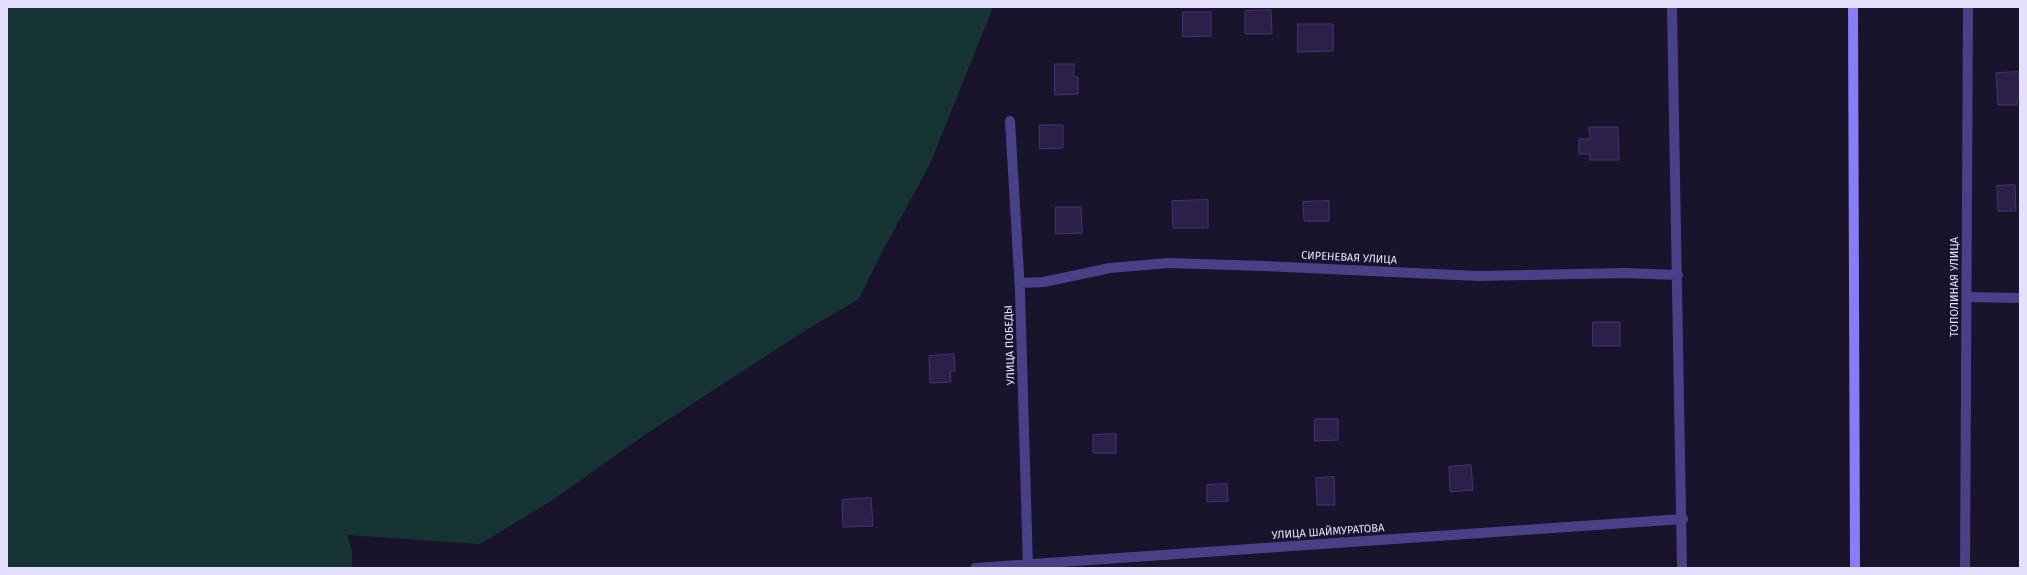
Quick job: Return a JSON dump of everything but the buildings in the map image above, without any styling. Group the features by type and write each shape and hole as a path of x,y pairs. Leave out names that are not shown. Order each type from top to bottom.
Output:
{"main road":[{"path":"1853,7 1855,568"}],"street":[{"path":"1672,7 1683,519 1682,568"},
{"name":"ТОПОЛИНАЯ УЛИЦА","path":"1965,568 1968,7"},
{"name":"УЛИЦА ПОБЕДЫ","path":"1010,121 1020,284 1028,566"},
{"name":"СИРЕНЕВАЯ УЛИЦА","path":"1020,284 1044,282 1110,268 1168,263 1478,276 1625,274 1678,275"},
{"path":"1967,297 2020,298"},
{"name":"УЛИЦА ШАЙМУРАТОВА","path":"975,568 1028,566 1683,519"}],"green space":[{"path":"7,7 993,7 930,164 880,256 859,299 806,330 646,434 551,501 480,544 347,535 352,551 352,568 7,568"}]}
